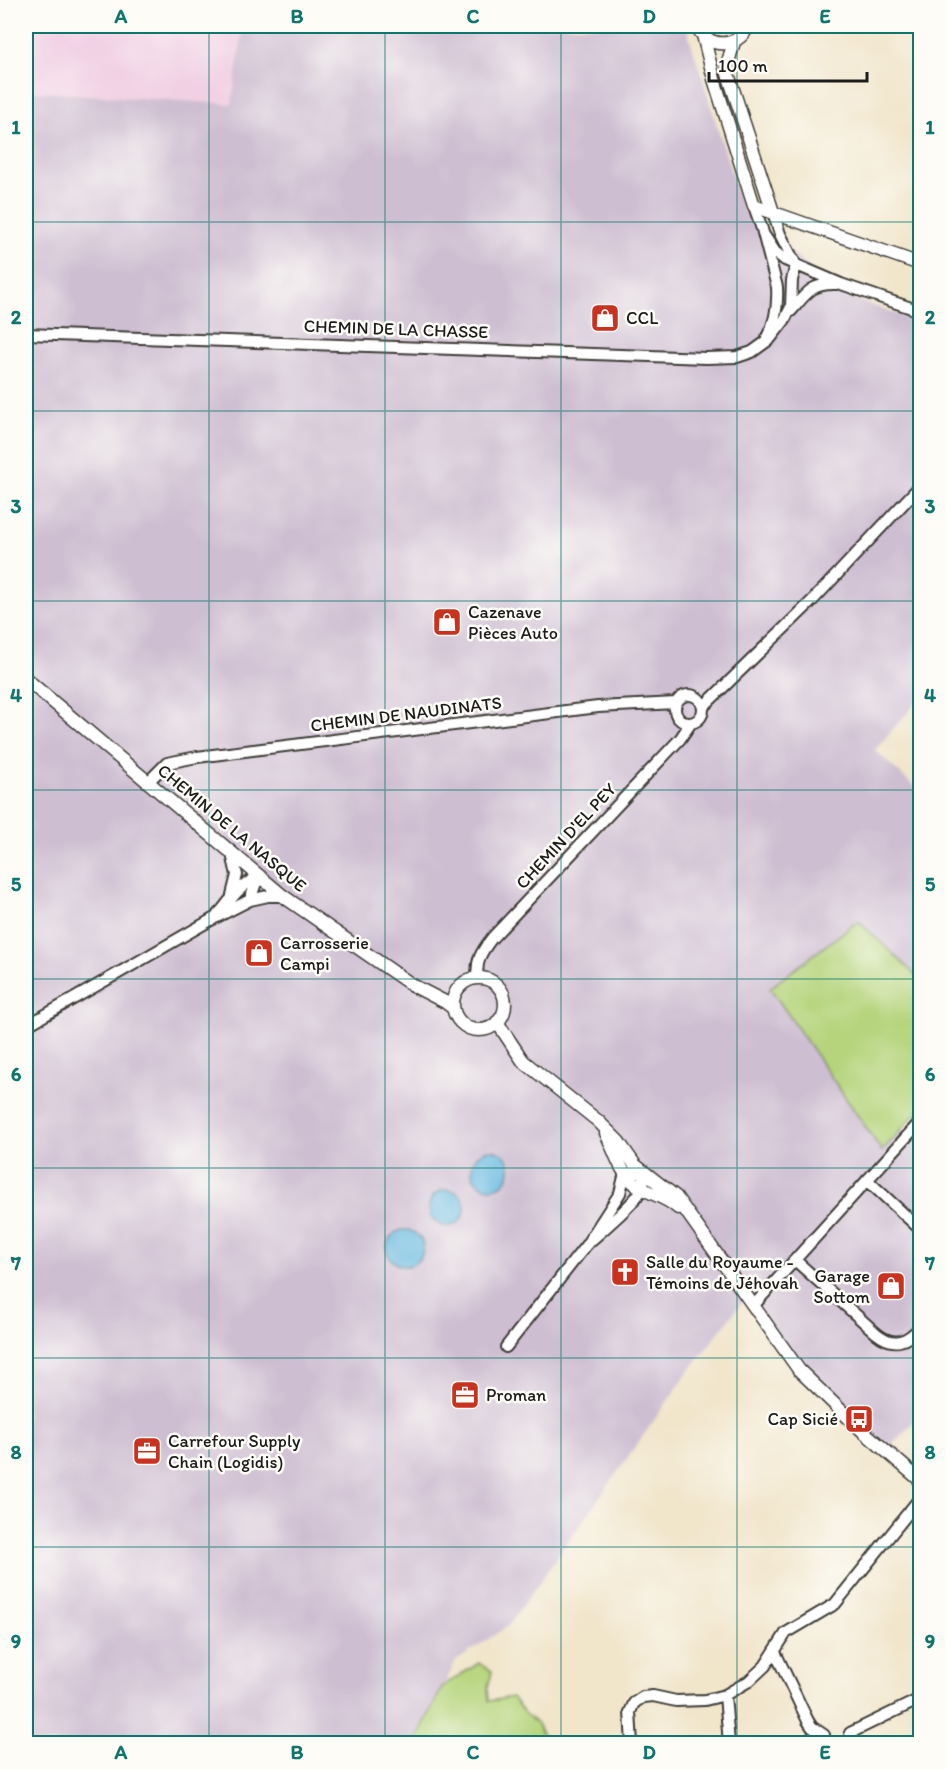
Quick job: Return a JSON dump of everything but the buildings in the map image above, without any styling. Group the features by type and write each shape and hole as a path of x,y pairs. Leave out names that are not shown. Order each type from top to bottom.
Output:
{"street":[{"path":"751,27 734,42 728,62 728,74 780,234 796,265"},
{"path":"700,30 717,43 734,42"},
{"path":"700,30 775,277 777,296 772,328 762,345"},
{"path":"754,206 921,264"},
{"path":"764,235 775,252 785,260 841,284 921,311"},
{"name":"CHEMIN DE LA CHASSE","path":"26,334 706,358 737,357 752,352 778,331 788,313 792,299 792,280 796,265"},
{"path":"777,296 792,280"},
{"path":"788,313 811,289 823,284 841,284"},
{"path":"703,707 812,601 921,486"},
{"name":"CHEMIN DE LA NASQUE","path":"26,679 258,877 412,985 453,1008"},
{"path":"687,694 700,700 703,707 698,720 691,723 683,722 675,710 680,697 687,694"},
{"name":"CHEMIN DE NAUDINATS","path":"148,782 167,763 197,757 598,707 676,703"},
{"name":"CHEMIN D'EL PEY","path":"478,978 480,955 492,938 680,739 691,723"},
{"path":"211,920 224,909 236,884 237,875 232,854"},
{"path":"230,899 258,877"},
{"path":"250,900 258,877"},
{"path":"26,1026 250,900 268,896 283,896"},
{"path":"426,992 449,991 458,988 469,979 485,978 496,985 504,996 504,1010 497,1022 483,1029 467,1027 456,1016 453,1008 453,999 458,988"},
{"path":"497,1022 523,1061 601,1124 618,1141 643,1173 670,1191 799,1370 857,1426 921,1480"},
{"path":"754,1305 921,1122"},
{"path":"601,1124 612,1144 618,1163 635,1184 673,1203 693,1221"},
{"path":"625,1173 643,1173"},
{"path":"506,1347 587,1244 620,1193 625,1173"},
{"path":"587,1244 618,1216 642,1188 643,1173"},
{"path":"867,1180 921,1228"},
{"path":"795,1260 884,1339 893,1342 905,1341 921,1327"},
{"path":"632,1743 630,1712 631,1707 639,1699 653,1696 684,1701 705,1700 725,1695 758,1674 786,1633 835,1604 921,1498"},
{"path":"775,1652 808,1721 812,1727 824,1735"},
{"path":"725,1695 729,1743"},
{"path":"849,1733 921,1699"}],"shaded area":[{"path":"26,26 243,26 233,104 26,91"},
{"path":"243,26 686,26 743,210 838,293 920,322 920,698 875,750 920,792 920,1109 903,1128 920,1145 920,1327 907,1340 911,1363 920,1372 920,1415 886,1451 827,1399 747,1296 689,1371 509,1625 456,1661 415,1743 26,1743 26,91 232,104"}],"green space":[{"path":"858,921 920,979 920,1109 882,1151 770,988"},
{"path":"479,1663 492,1672 488,1687 489,1701 512,1697 524,1713 537,1724 547,1743 415,1743 443,1686"}],"water":[{"path":"491,1150 504,1156 510,1169 504,1182 491,1188 478,1182 472,1169 478,1156"},
{"path":"447,1190 460,1195 465,1208 460,1221 447,1226 434,1221 429,1208 434,1195"},
{"path":"405,1230 418,1235 423,1248 418,1261 405,1266 392,1261 387,1248 392,1235"}],"place":[{"name":"CCL","path":"605,318"},
{"name":"Cazenave Pièces Auto","path":"447,622"},
{"name":"Carrosserie Campi","path":"259,953"},
{"name":"Salle du Royaume - Témoins de Jéhovah","path":"625,1272"},
{"name":"Garage Sottom","path":"891,1286"},
{"name":"Proman","path":"465,1395"},
{"name":"Cap Sicié","path":"859,1419"},
{"name":"Carrefour Supply Chain (Logidis)","path":"147,1451"}]}
